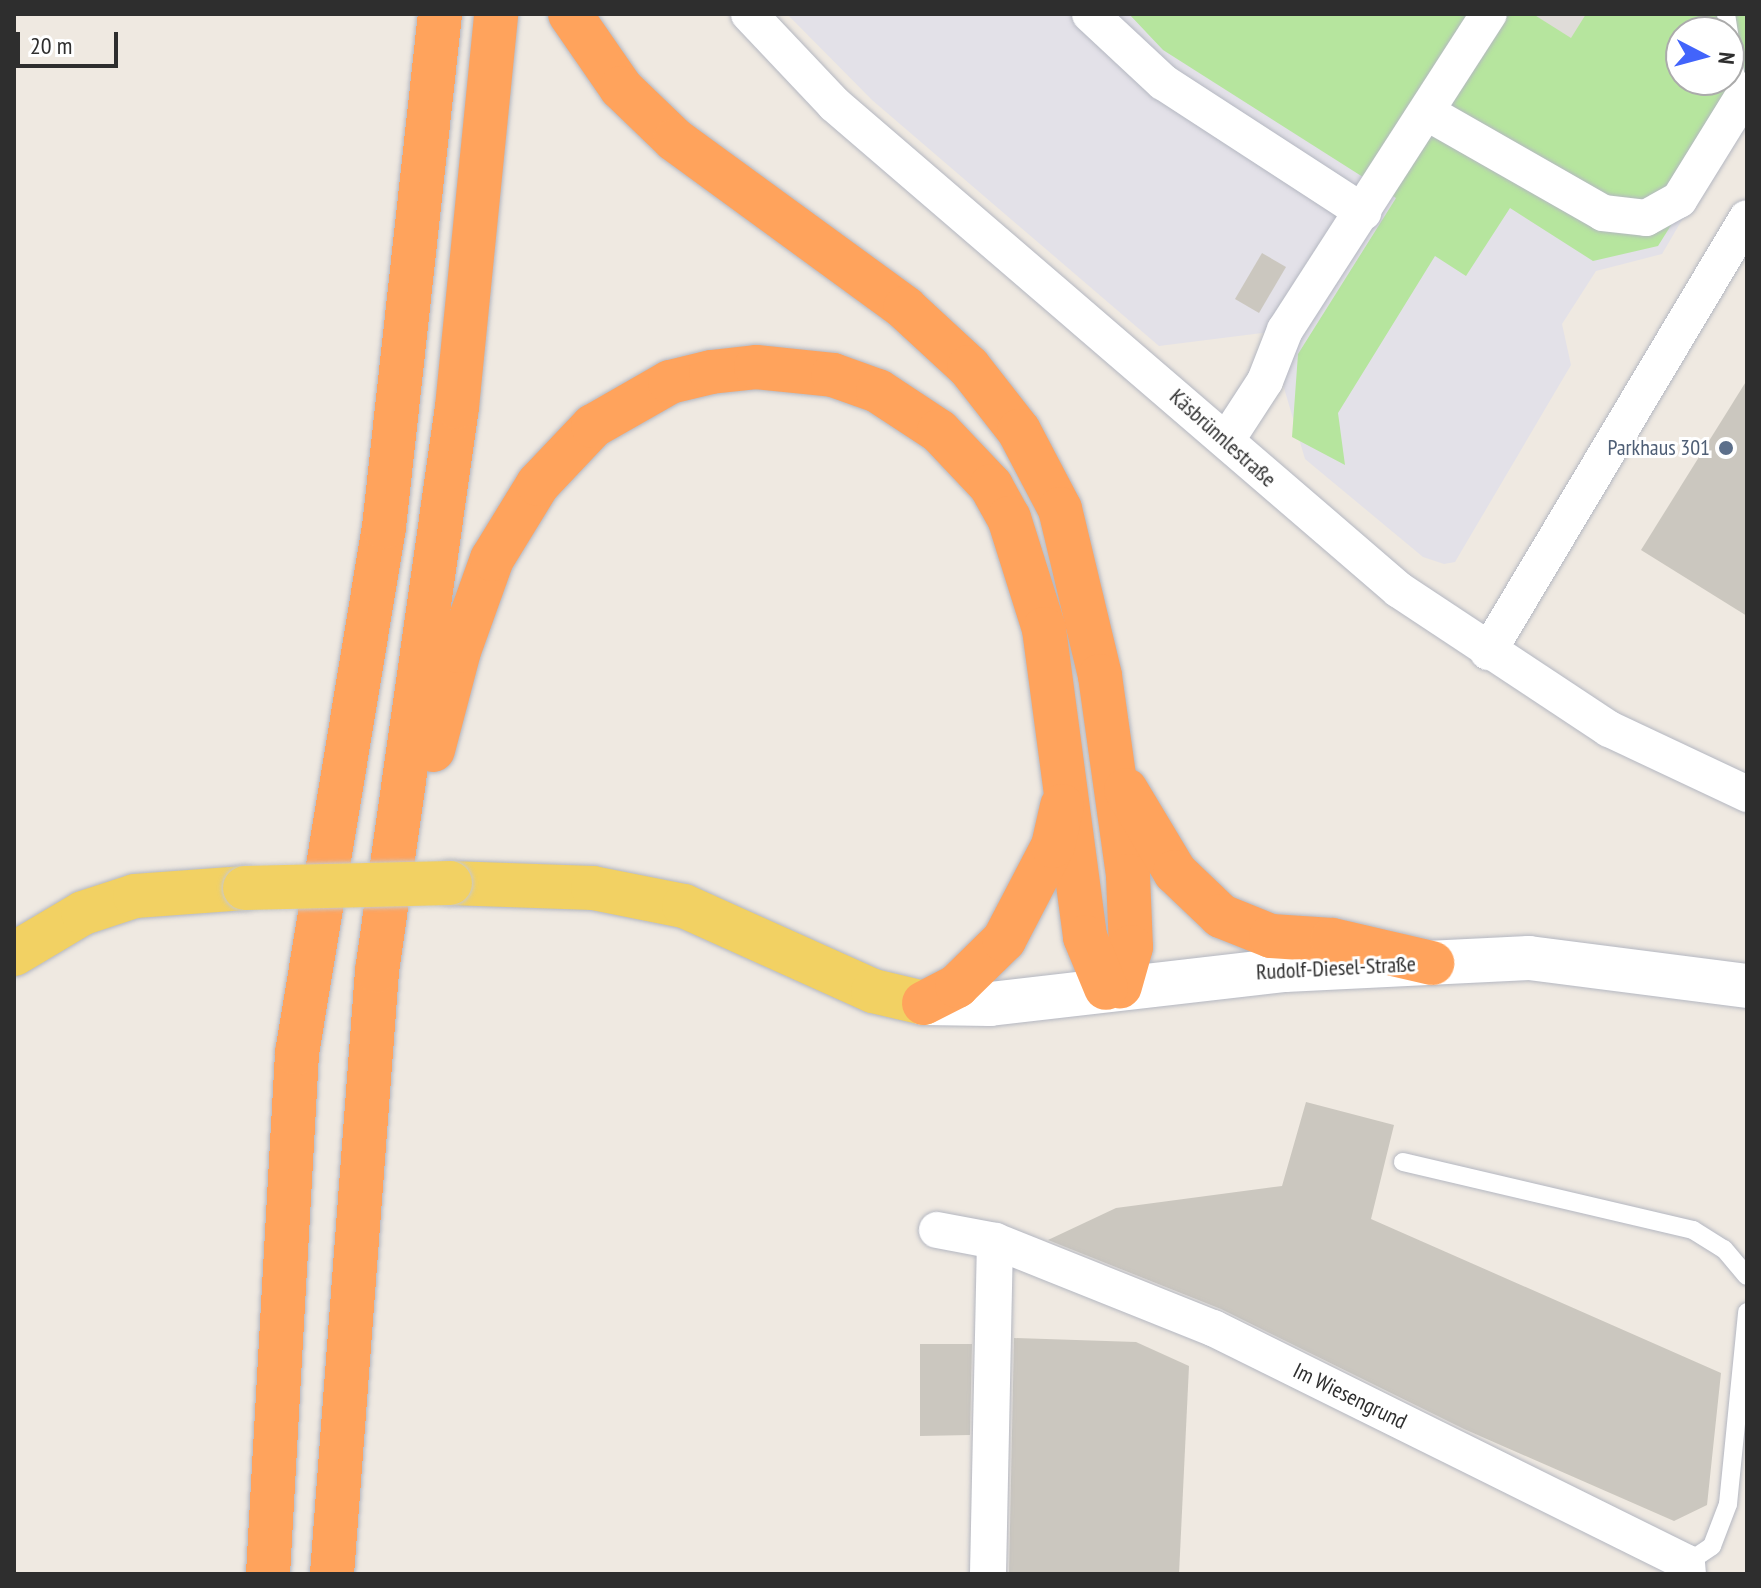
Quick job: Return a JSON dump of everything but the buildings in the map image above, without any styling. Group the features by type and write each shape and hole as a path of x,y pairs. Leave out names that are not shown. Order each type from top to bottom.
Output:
{"highway":[{"path":"268,1574 297,1053 384,527 440,14"},
{"path":"332,1574 377,971 457,407 496,14"},
{"path":"570,14 621,88 675,140 905,308 969,367 1019,431 1060,509 1076,558 1115,770 1131,934 1113,987"},
{"path":"377,971 403,926 442,714 492,559 565,453 593,426 670,382 756,367 833,375 911,410 964,454 991,486 1023,551 1052,671 1085,937 1113,987"},
{"path":"1115,770 1175,872 1221,916 1271,936 1332,940 1432,963"},
{"path":"924,1003 957,986 1004,940 1053,846 1066,792"}],"main road":[{"path":"14,954 83,913 135,896 245,888 450,883 593,888 684,906 873,991 924,1003"},
{"name":"Rudolf-Diesel-Straße","path":"924,1003 990,1004 1113,987 1529,958 1747,986"},
{"path":"1686,977 1747,997"}],"street":[{"name":"Käsbrünnlestraße","path":"749,14 834,104 1228,438 1399,590 1488,652 1609,729 1747,794"},
{"path":"1090,14 1163,82 1363,212"},
{"path":"1228,438 1265,381 1285,330 1428,113 1489,14"},
{"path":"1428,113 1603,213 1646,218 1679,200 1743,96"},
{"path":"1488,652 1747,218"},
{"name":"Im Wiesengrund","path":"937,1230 995,1241 1213,1328 1688,1568"},
{"path":"988,1574 995,1241"}],"lane":[{"path":"1403,1162 1693,1230 1724,1249 1747,1276"},
{"path":"1688,1568 1712,1546 1728,1504 1747,1312"}],"shaded area":[{"path":"787,14 1747,14 1747,109 1662,254 1596,271 1562,324 1571,365 1455,562 1444,564 1423,557 1305,459 1284,388 1285,330 1159,346 872,100"},
{"path":"1533,14 1586,14 1571,38"}],"green space":[{"path":"1129,14 1747,14 1747,104 1658,246 1593,261 1510,208 1466,276 1435,256 1338,413 1345,465 1292,437 1298,354 1396,198 1163,50"}],"place":[{"name":"Parkhaus 301","path":"1726,448"}]}
